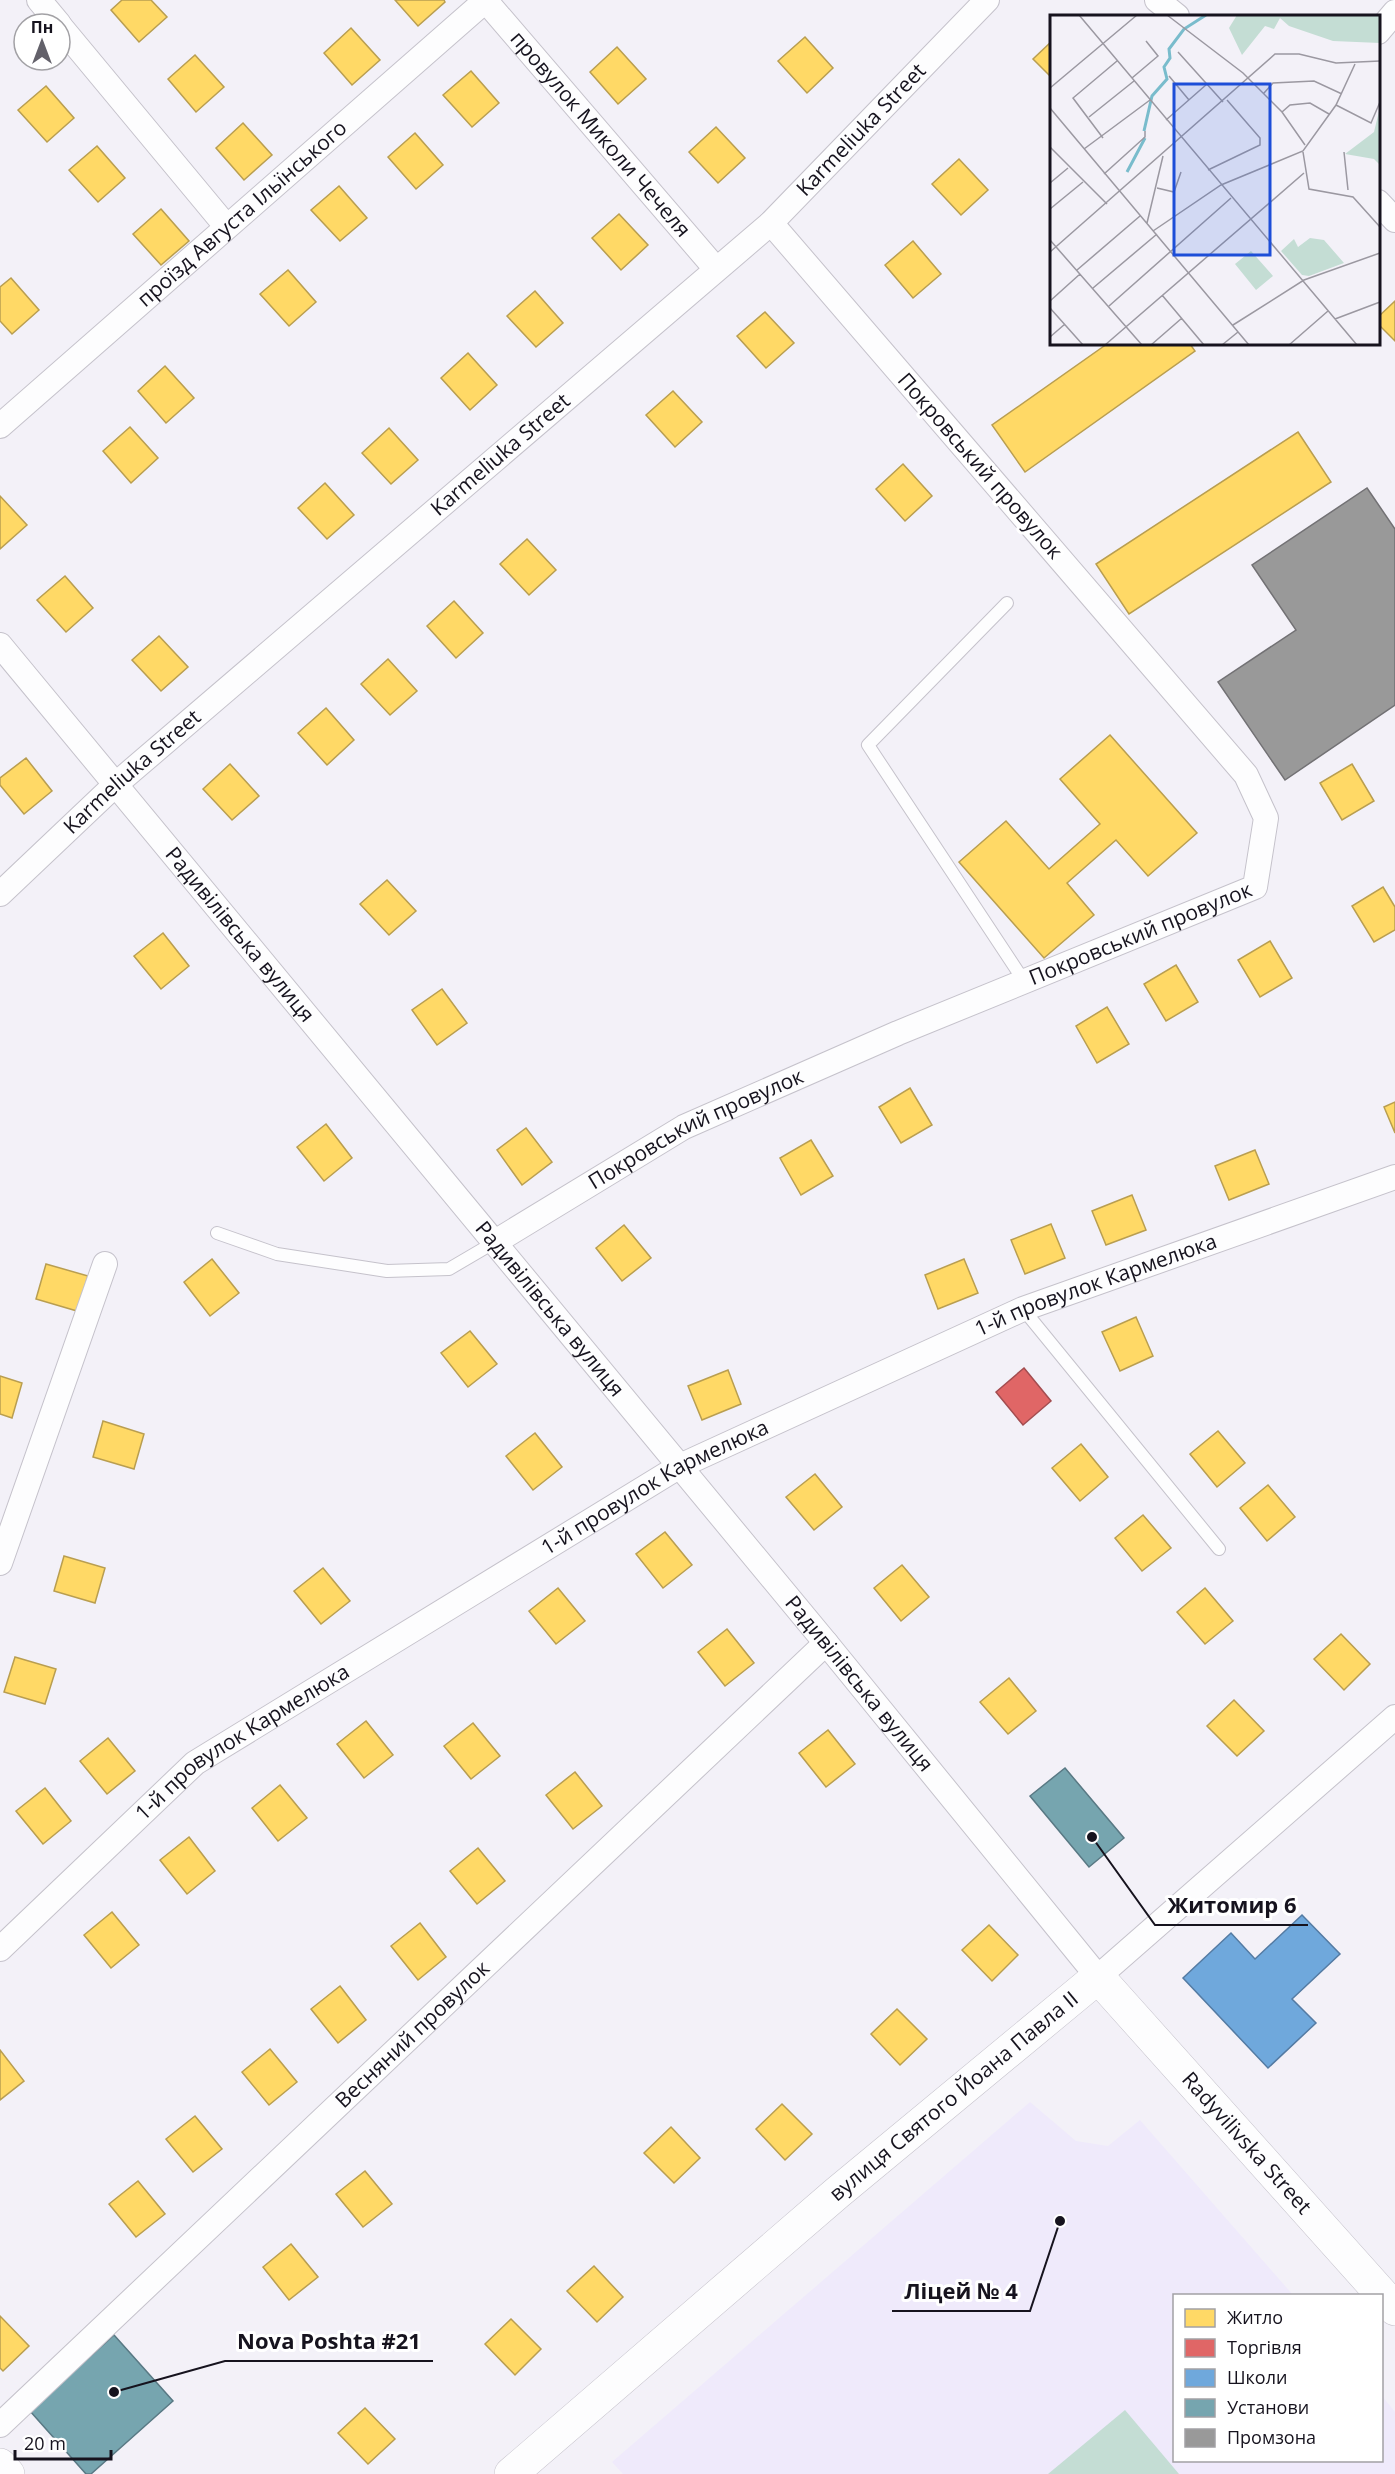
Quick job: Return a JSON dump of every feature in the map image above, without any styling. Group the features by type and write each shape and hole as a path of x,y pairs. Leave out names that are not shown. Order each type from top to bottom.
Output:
{"street":[{"path":"39,0 49,12"},
{"name":"проїзд Августа Ільїнського","path":"0,426 485,0"},
{"name":"провулок Миколи Чечеля","path":"485,0 716,269"},
{"name":"Karmeliuka Street","path":"0,894 115,786 771,223 987,0"},
{"path":"1157,0 1176,15"},
{"path":"1380,30 1395,12"},
{"path":"72,41 226,226"},
{"path":"1380,204 1395,220"},
{"name":"Покровський провулок","path":"495,1242 684,1127 898,1033 1254,887 1266,818 1246,775 771,223"},
{"name":"Радивілівська вулиця","path":"0,645 826,1643 1098,1977"},
{"name":"1-й провулок Кармелюка","path":"0,1949 195,1763 680,1466 1023,1309 1395,1177"},
{"path":"0,1563 105,1264"},
{"name":"Весняний провулок","path":"0,2425 826,1643"},
{"name":"вулиця Святого Йоана Павла II","path":"511,2474 837,2193 1098,1977 1395,1717"},
{"name":"Radyvilivska Street","path":"1098,1977 1382,2294"},
{"name":"Radyvilivska Street","path":"1383,2296 1395,2309"},
{"path":"0,2465 8,2474"}],"lane":[{"path":"1007,603 868,745 1024,981"},
{"path":"217,1233 277,1254 387,1271 449,1269 495,1242"},
{"path":"1023,1309 1219,1549"}],"shaded area":[{"path":"1030,2102 1076,2141 1108,2146 1140,2120 1292,2294 1173,2294 1173,2462 1383,2462 1383,2397 1395,2412 1395,2474 623,2474 612,2462"}],"green space":[{"path":"1125,2410 1179,2474 1048,2474"}],"building: Житло":[{"path":"122,0 151,0 167,17 139,42 111,10"},
{"path":"395,0 444,0 445,2 418,26"},
{"path":"351,28 380,60 352,85 324,53"},
{"path":"805,37 833,68 807,93 778,61"},
{"path":"1050,43 1050,76 1033,59"},
{"path":"617,47 646,79 618,104 590,72"},
{"path":"195,55 224,87 196,112 168,79"},
{"path":"471,71 499,103 472,127 443,95"},
{"path":"46,86 74,118 47,142 18,110"},
{"path":"243,123 272,155 244,180 216,148"},
{"path":"716,127 745,158 718,183 689,152"},
{"path":"415,133 443,165 416,189 388,157"},
{"path":"97,146 125,178 98,202 69,170"},
{"path":"959,159 988,190 961,215 932,184"},
{"path":"339,186 367,218 340,241 311,210"},
{"path":"161,209 189,241 161,265 133,234"},
{"path":"619,214 648,245 621,270 592,238"},
{"path":"913,241 941,274 913,298 885,265"},
{"path":"288,270 316,302 289,326 260,294"},
{"path":"11,278 39,310 12,334 0,321 0,287"},
{"path":"535,291 563,323 536,347 507,316"},
{"path":"1395,301 1395,341 1380,326 1380,315"},
{"path":"765,312 794,343 766,368 737,336"},
{"path":"1106,345 1191,345 1195,351 1025,472 992,425"},
{"path":"468,353 497,385 470,410 441,378"},
{"path":"165,366 194,398 166,423 138,391"},
{"path":"673,391 702,422 675,447 646,415"},
{"path":"130,427 158,458 131,483 103,451"},
{"path":"389,428 418,460 391,484 362,453"},
{"path":"1298,432 1331,482 1129,614 1096,564"},
{"path":"903,464 932,496 905,521 876,489"},
{"path":"325,483 354,515 327,539 298,508"},
{"path":"0,496 27,525 0,549"},
{"path":"527,539 556,570 529,595 500,564"},
{"path":"65,576 93,608 66,632 37,600"},
{"path":"454,601 483,633 456,658 427,626"},
{"path":"159,636 188,667 161,691 132,660"},
{"path":"388,659 417,691 390,715 361,684"},
{"path":"326,708 354,740 327,765 298,733"},
{"path":"1110,735 1197,833 1148,876 1116,840 1067,883 1094,915 1044,958 959,862 1006,821 1049,869 1100,824 1060,779"},
{"path":"26,758 52,791 24,814 0,785 0,778"},
{"path":"230,764 259,796 232,820 203,789"},
{"path":"1352,764 1374,801 1342,820 1320,783"},
{"path":"387,880 416,911 389,935 360,904"},
{"path":"1383,887 1395,907 1395,930 1374,942 1352,906"},
{"path":"163,933 189,966 161,989 134,956"},
{"path":"1270,941 1292,978 1260,997 1238,960"},
{"path":"1176,965 1198,1002 1166,1021 1144,984"},
{"path":"442,989 467,1023 437,1045 412,1010"},
{"path":"1107,1007 1129,1044 1097,1063 1076,1026"},
{"path":"910,1088 932,1125 901,1143 879,1107"},
{"path":"1395,1102 1395,1133 1384,1107"},
{"path":"326,1124 352,1158 324,1181 297,1147"},
{"path":"526,1128 552,1162 522,1185 497,1150"},
{"path":"811,1140 833,1176 801,1195 780,1158"},
{"path":"1255,1150 1269,1184 1229,1200 1215,1166"},
{"path":"1132,1195 1146,1230 1106,1245 1092,1211"},
{"path":"1051,1224 1065,1258 1025,1274 1011,1240"},
{"path":"624,1225 651,1258 622,1281 596,1248"},
{"path":"212,1259 239,1293 210,1316 184,1282"},
{"path":"964,1259 978,1293 938,1309 925,1275"},
{"path":"46,1264 88,1276 77,1311 36,1299"},
{"path":"1136,1317 1153,1356 1120,1371 1102,1332"},
{"path":"470,1331 497,1364 468,1387 441,1353"},
{"path":"728,1370 741,1404 702,1420 688,1386"},
{"path":"0,1376 22,1383 12,1418 0,1414"},
{"path":"103,1421 144,1434 134,1469 93,1457"},
{"path":"1218,1431 1245,1463 1217,1487 1190,1454"},
{"path":"535,1433 562,1467 533,1490 506,1456"},
{"path":"1081,1444 1108,1477 1080,1501 1052,1468"},
{"path":"815,1474 842,1507 814,1530 786,1497"},
{"path":"1268,1485 1295,1517 1267,1541 1240,1508"},
{"path":"1143,1515 1171,1548 1142,1571 1115,1538"},
{"path":"665,1532 692,1565 663,1588 636,1554"},
{"path":"64,1556 105,1568 95,1603 54,1591"},
{"path":"902,1565 929,1597 901,1621 874,1588"},
{"path":"323,1568 350,1601 321,1624 294,1591"},
{"path":"558,1588 585,1621 556,1644 529,1611"},
{"path":"1205,1588 1233,1621 1205,1644 1177,1612"},
{"path":"727,1629 754,1663 725,1686 698,1652"},
{"path":"1341,1634 1370,1664 1344,1690 1314,1659"},
{"path":"15,1657 56,1669 45,1704 4,1692"},
{"path":"1009,1678 1036,1711 1008,1734 980,1702"},
{"path":"1234,1700 1264,1731 1237,1756 1207,1726"},
{"path":"366,1721 393,1755 364,1778 337,1744"},
{"path":"473,1723 500,1756 471,1779 444,1746"},
{"path":"828,1730 855,1764 826,1787 799,1753"},
{"path":"108,1738 135,1771 107,1794 80,1761"},
{"path":"575,1772 602,1806 573,1829 546,1795"},
{"path":"280,1785 307,1818 278,1841 252,1808"},
{"path":"45,1788 71,1821 43,1844 16,1811"},
{"path":"189,1837 215,1871 187,1894 160,1860"},
{"path":"478,1848 505,1881 477,1904 450,1871"},
{"path":"112,1912 139,1945 111,1968 84,1935"},
{"path":"420,1923 446,1957 418,1980 391,1946"},
{"path":"989,1925 1018,1955 992,1981 962,1950"},
{"path":"340,1986 366,2020 338,2043 311,2009"},
{"path":"897,2009 927,2039 900,2065 871,2034"},
{"path":"270,2049 297,2082 269,2105 242,2072"},
{"path":"0,2050 24,2081 0,2100"},
{"path":"782,2104 812,2134 785,2160 756,2129"},
{"path":"195,2116 222,2149 193,2172 166,2139"},
{"path":"671,2127 700,2158 674,2183 644,2153"},
{"path":"365,2171 392,2204 363,2227 336,2194"},
{"path":"138,2181 165,2214 136,2237 109,2204"},
{"path":"291,2244 318,2277 289,2300 263,2267"},
{"path":"594,2266 623,2297 597,2322 567,2291"},
{"path":"0,2316 29,2346 3,2371 0,2368"},
{"path":"511,2319 541,2349 515,2375 485,2344"},
{"path":"365,2408 395,2439 368,2464 338,2433"}],"building: Торгівля":[{"path":"1024,1368 1051,1401 1023,1425 996,1392"}],"building: Школи":[{"path":"1302,1915 1340,1954 1292,1999 1316,2023 1268,2068 1183,1978 1231,1933 1255,1959"}],"building: Установи":[{"path":"1065,1768 1124,1838 1089,1867 1030,1796"},
{"path":"114,2335 173,2401 91,2474 86,2474 30,2411"}],"building: Промзона":[{"path":"1367,488 1395,529 1395,705 1285,780 1218,682 1296,630 1252,565"}],"place":[{"name":"Житомир 6","path":"1092,1837"},
{"name":"Ліцей № 4","path":"1060,2221"},
{"name":"Nova Poshta #21","path":"114,2392"}]}
